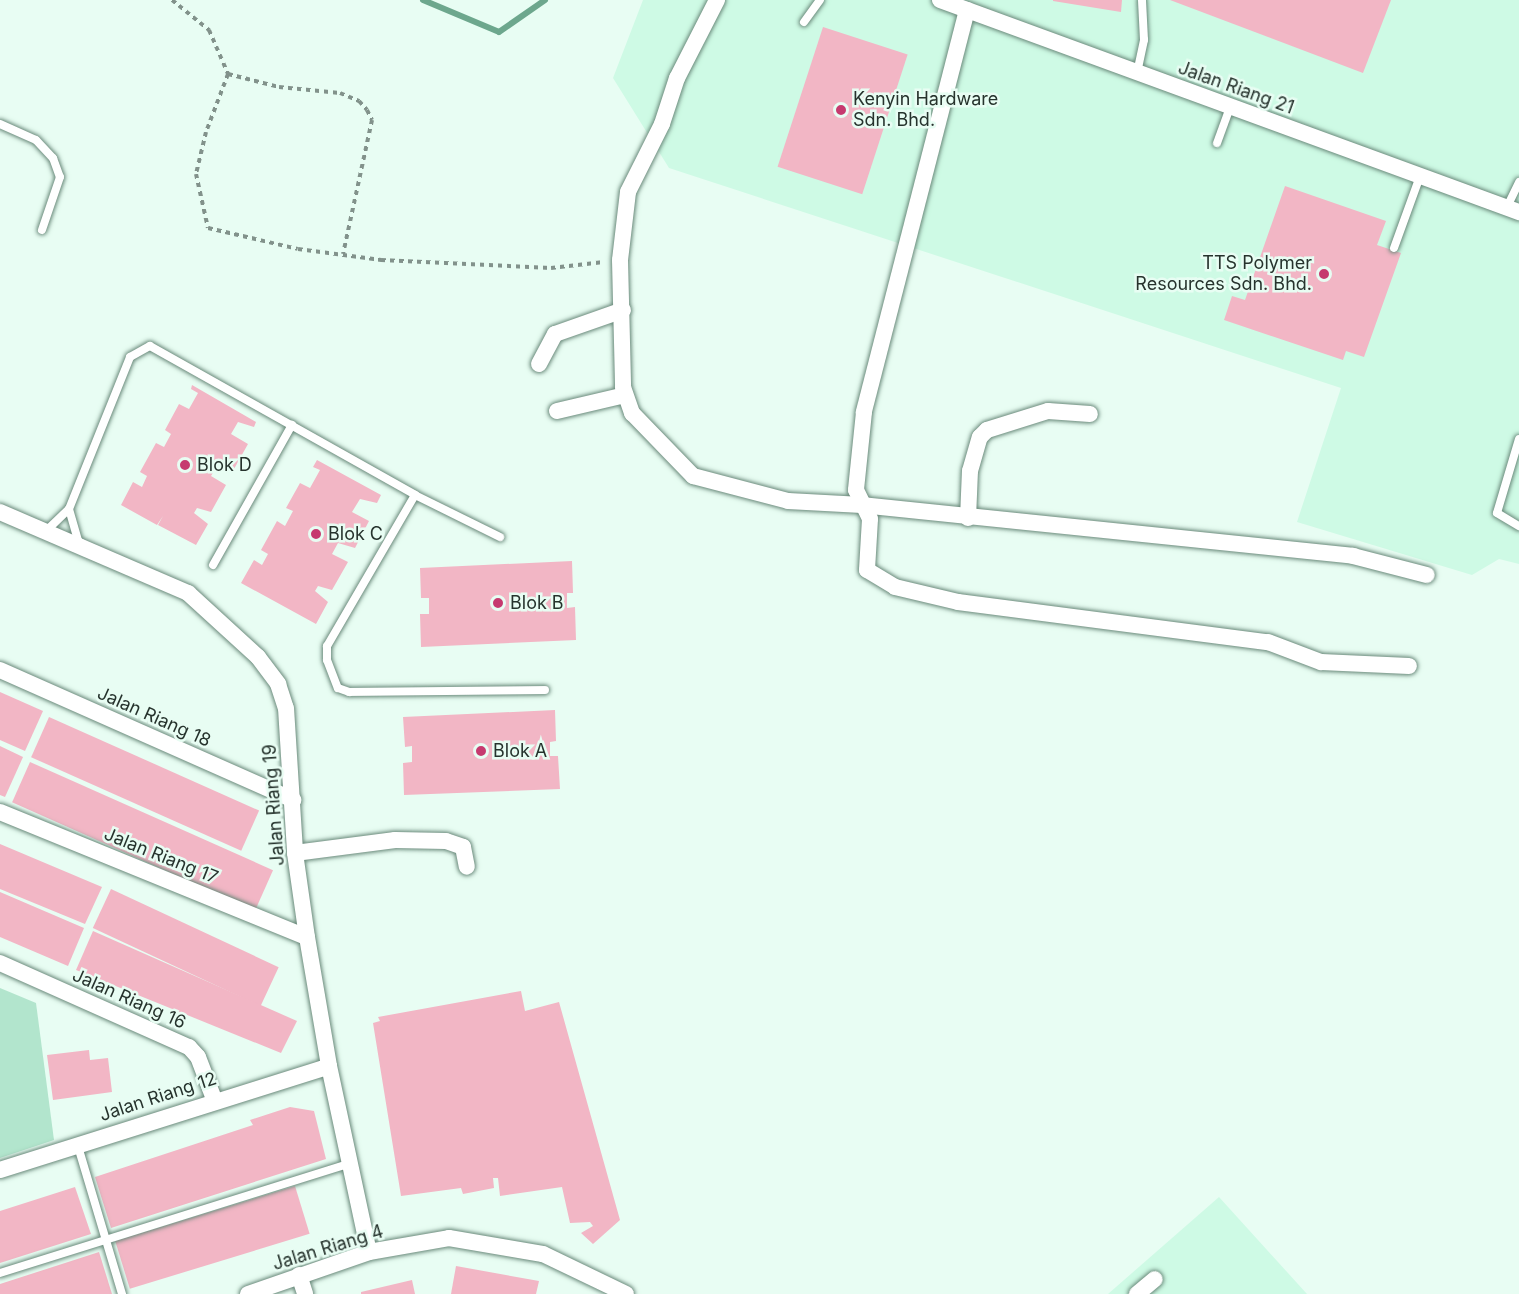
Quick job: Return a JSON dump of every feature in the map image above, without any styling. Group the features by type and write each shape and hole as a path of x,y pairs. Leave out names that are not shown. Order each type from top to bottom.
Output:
{"street":[{"path":"717,0 677,78 662,124 628,192 620,260 625,395 632,414 693,476 788,501 862,505 968,518 1353,556 1427,575"},
{"name":"Jalan Riang 21","path":"940,0 968,5 1137,73 1513,210"},
{"path":"968,5 864,412 856,490 870,519 867,570 895,587 958,602 1268,642 1320,662 1409,666"},
{"path":"539,364 555,334 623,310"},
{"path":"557,411 625,395"},
{"path":"968,518 970,471 980,437 987,430 1048,411 1090,414"},
{"name":"Jalan Riang 19","path":"0,512 188,593 270,670 286,708 295,853 307,937 329,1065 369,1252"},
{"name":"Jalan Riang 18","path":"0,670 293,800"},
{"name":"Jalan Riang 17","path":"0,812 307,937"},
{"path":"295,853 395,840 446,841 463,847 467,867"},
{"name":"Jalan Riang 16","path":"0,963 189,1047 198,1056 214,1099"},
{"name":"Jalan Riang 12","path":"0,1170 76,1143 329,1065"},
{"name":"Jalan Riang 4","path":"248,1294 369,1252 449,1238 543,1254 626,1294"},
{"path":"299,1275 305,1294"},
{"path":"1137,1294 1155,1279"}],"lane":[{"path":"804,22 820,0"},
{"path":"1137,73 1144,40 1142,0"},
{"path":"1217,143 1230,107"},
{"path":"0,124 36,140 57,168 60,177 42,230"},
{"path":"1394,248 1420,176"},
{"path":"1513,210 1519,182"},
{"path":"45,532 69,509 124,369 139,349 150,346 416,495 500,537"},
{"path":"213,565 292,425"},
{"path":"1519,439 1497,513 1519,526"},
{"path":"416,495 327,646 327,660 338,688 349,693 545,690"},
{"path":"69,509 78,541 102,555"},
{"path":"76,1143 122,1294"},
{"path":"0,1273 351,1163"}],"path":[{"path":"172,0 208,30 219,45 228,74 206,132 196,174 208,228 298,249 402,261 551,268 620,260"},
{"path":"228,74 279,87 340,93 359,101 367,110 372,120 343,254"}],"shaded area":[{"path":"643,0 1519,0 1519,564 1499,559 1472,575 1297,522 1341,388 669,168 613,78"},
{"path":"0,988 36,1003 54,1140 0,1158"},
{"path":"1219,1197 1307,1294 1108,1294"}],"building":[{"path":"1053,0 1122,0 1121,12 1053,1"},
{"path":"1170,0 1391,0 1363,73"},
{"name":"Kenyin Hardware Sdn. Bhd.","path":"823,27 908,55 862,194 778,167"},
{"name":"TTS Polymer Resources Sdn. Bhd.","path":"1285,186 1386,221 1377,245 1401,253 1364,357 1346,351 1343,360 1224,320 1232,296 1245,300"},
{"name":"Blok D","path":"192,385 256,422 254,427 238,422 231,434 248,444 234,469 218,465 211,476 226,485 211,512 197,508 194,513 208,524 196,545 158,525 163,516 157,525 121,505 133,482 142,487 147,476 140,472 156,443 164,447 171,434 165,430 179,404 189,409 198,393 191,389"},
{"name":"Blok C","path":"317,460 381,495 377,503 360,499 352,512 369,521 355,548 338,543 332,554 348,562 332,590 318,586 315,591 328,602 316,624 241,583 254,560 262,565 268,554 261,550 277,521 285,526 293,511 286,508 300,483 310,488 320,470 313,467"},
{"name":"Blok B","path":"572,561 573,593 567,593 567,608 575,607 576,640 421,647 420,614 429,614 429,598 421,598 420,568"},
{"path":"0,692 43,711 25,751 0,740"},
{"name":"Blok A","path":"555,710 556,741 550,742 550,756 558,756 560,789 404,795 403,763 412,762 412,746 405,747 403,717"},
{"path":"49,717 259,811 241,851 31,757"},
{"path":"0,746 23,757 5,797 0,795"},
{"path":"30,762 273,870 255,910 12,802"},
{"path":"0,844 102,887 85,924 0,889"},
{"path":"111,889 279,967 260,1006 93,928"},
{"path":"0,892 84,928 68,966 0,937"},
{"path":"93,931 297,1021 281,1053 76,970"},
{"path":"521,991 525,1011 559,1002 620,1220 593,1244 581,1233 593,1226 590,1222 570,1223 562,1187 500,1196 498,1178 493,1178 494,1188 463,1194 461,1188 401,1196 373,1023 380,1021 378,1017"},
{"path":"89,1050 90,1060 108,1058 112,1092 53,1100 47,1055"},
{"path":"290,1107 314,1111 326,1159 111,1228 95,1177 253,1125 250,1120"},
{"path":"295,1186 310,1234 130,1289 115,1241"},
{"path":"75,1187 91,1234 0,1263 0,1211"},
{"path":"99,1252 112,1294 0,1294 0,1284"},
{"path":"456,1266 539,1281 536,1294 451,1294"},
{"path":"412,1280 415,1294 361,1294 361,1292"}],"waterway":[{"path":"423,0 499,32 545,0"}],"place":[{"name":"Kenyin Hardware Sdn. Bhd.","path":"841,110"},
{"name":"TTS Polymer Resources Sdn. Bhd.","path":"1324,274"},
{"name":"Blok D","path":"185,465"},
{"name":"Blok C","path":"316,534"},
{"name":"Blok B","path":"498,603"},
{"name":"Blok A","path":"481,751"}]}
